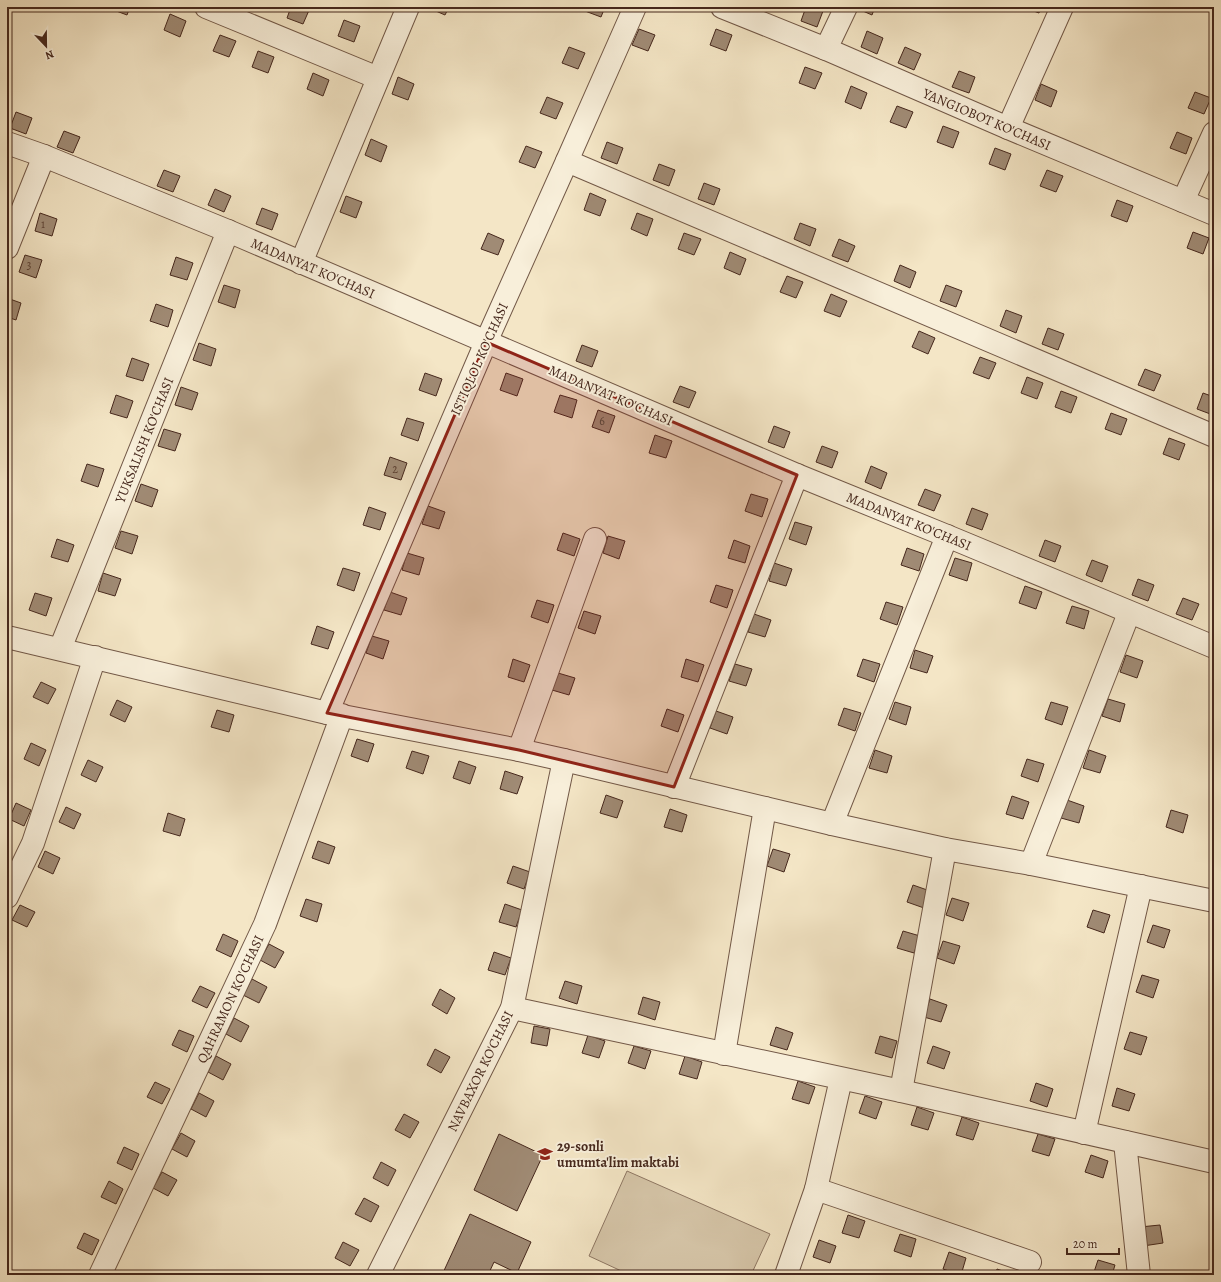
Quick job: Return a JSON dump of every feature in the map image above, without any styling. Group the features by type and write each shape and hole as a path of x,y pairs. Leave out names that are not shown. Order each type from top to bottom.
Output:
{"street":[{"path":"206,7 378,78"},
{"path":"301,263 408,7"},
{"name":"ISTIQLOL KO'CHASI","path":"335,714 486,342 635,7"},
{"name":"YANGIOBOT KO'CHASI","path":"722,7 826,49 1008,128 1214,214"},
{"path":"826,49 846,7"},
{"path":"1008,128 1062,7"},
{"path":"1183,201 1214,133"},
{"name":"MADANYAT KO'CHASI","path":"7,143 44,156 228,232 797,475 1214,648"},
{"path":"7,248 44,156"},
{"path":"567,161 1214,436"},
{"name":"YUKSALISH KO'CHASI","path":"60,649 228,232"},
{"path":"674,787 797,475"},
{"path":"832,824 947,536"},
{"path":"519,750 595,539"},
{"path":"1031,864 1129,613"},
{"path":"7,637 335,714 564,760 832,824 945,849 1031,864 1214,901"},
{"path":"7,897 33,843 95,657"},
{"name":"QAHRAMON KO'CHASI","path":"100,1275 265,924 335,714"},
{"name":"NAVBAXOR KO'CHASI","path":"378,1275 512,1008 564,760"},
{"path":"724,1054 765,808"},
{"path":"901,1091 945,849"},
{"path":"1084,1133 1141,886"},
{"path":"512,1008 901,1091 1214,1162"},
{"path":"786,1275 816,1189 841,1078"},
{"path":"1124,1142 1139,1275"},
{"path":"816,1189 1030,1262"}],"highlighted area":[{"path":"486,342 797,475 674,787 519,750 327,713"}],"shaded area":[{"path":"627,1171 770,1234 751,1275 630,1275 589,1256"}],"building":[{"path":"112,7 130,7 127,15 111,9"},
{"path":"291,7 310,8 303,24 287,18"},
{"path":"449,7 445,15 429,8"},
{"path":"587,7 605,7 601,17 585,11"},
{"path":"806,7 814,7 823,11 817,27 801,21"},
{"path":"856,7 875,7 872,15"},
{"path":"1023,7 1041,7 1039,13"},
{"path":"170,14 186,21 180,37 164,30"},
{"path":"344,20 360,26 354,42 338,36"},
{"path":"639,29 655,35 648,51 632,45"},
{"path":"716,29 732,35 726,51 710,45"},
{"path":"867,31 883,38 877,54 861,47"},
{"path":"220,35 236,41 229,57 213,51"},
{"path":"569,47 585,53 578,69 562,63"},
{"path":"905,47 921,54 914,70 898,63"},
{"path":"258,51 274,57 268,73 252,67"},
{"path":"805,67 822,73 815,89 799,83"},
{"path":"959,71 975,77 969,93 952,87"},
{"path":"313,73 329,80 323,96 307,89"},
{"path":"398,77 414,84 408,100 392,94"},
{"path":"1041,84 1057,91 1051,107 1035,100"},
{"path":"851,86 867,93 861,109 845,102"},
{"path":"1195,92 1211,98 1204,114 1188,108"},
{"path":"547,97 563,103 556,119 540,113"},
{"path":"897,106 913,112 906,128 890,122"},
{"path":"16,112 32,118 26,134 10,128"},
{"path":"943,126 959,132 953,148 937,142"},
{"path":"64,131 80,137 73,153 57,147"},
{"path":"1177,132 1192,138 1186,154 1170,148"},
{"path":"371,139 387,146 381,162 365,155"},
{"path":"607,142 623,148 617,164 601,158"},
{"path":"526,146 542,152 535,168 519,162"},
{"path":"995,148 1011,154 1005,170 989,164"},
{"path":"659,164 675,170 669,186 653,180"},
{"path":"164,170 180,176 173,192 157,186"},
{"path":"1047,170 1063,176 1056,192 1040,186"},
{"path":"704,183 720,189 714,205 698,199"},
{"path":"215,189 231,196 224,212 208,205"},
{"path":"590,193 606,200 600,216 584,210"},
{"path":"346,196 362,202 356,218 340,212"},
{"path":"1117,200 1133,206 1127,222 1111,216"},
{"path":"262,208 278,214 272,230 256,224"},
{"path":"40,213 57,219 52,236 35,231"},
{"path":"637,213 653,219 647,236 631,229"},
{"path":"800,223 816,229 810,246 794,239"},
{"path":"1193,232 1209,238 1203,254 1187,248"},
{"path":"488,233 504,240 498,255 481,249"},
{"path":"684,233 701,239 694,255 678,249"},
{"path":"839,239 855,246 848,262 832,256"},
{"path":"730,252 746,259 740,275 724,268"},
{"path":"25,255 42,260 36,278 19,272"},
{"path":"176,257 193,263 187,280 170,275"},
{"path":"900,265 916,272 910,288 894,281"},
{"path":"787,276 803,282 796,298 780,292"},
{"path":"224,285 240,290 235,308 218,302"},
{"path":"946,285 962,291 956,307 940,301"},
{"path":"831,294 847,301 840,317 824,311"},
{"path":"7,298 21,303 16,320 7,317"},
{"path":"156,304 173,310 168,327 150,321"},
{"path":"1006,310 1022,316 1016,333 1000,326"},
{"path":"1048,328 1064,334 1058,350 1042,344"},
{"path":"919,331 935,338 928,354 912,347"},
{"path":"199,343 216,349 211,366 193,360"},
{"path":"582,345 598,351 592,367 576,361"},
{"path":"980,357 996,363 989,379 973,373"},
{"path":"132,358 149,364 143,381 126,376"},
{"path":"1145,369 1161,375 1154,391 1138,385"},
{"path":"425,373 442,379 436,396 419,390"},
{"path":"506,373 523,379 517,396 500,390"},
{"path":"1027,377 1043,383 1037,399 1021,393"},
{"path":"680,386 696,392 689,408 673,402"},
{"path":"181,387 198,393 192,410 175,405"},
{"path":"1061,391 1077,397 1071,413 1055,407"},
{"path":"1203,393 1214,397 1213,415 1197,409"},
{"path":"116,395 133,401 127,418 110,413"},
{"path":"560,395 577,400 572,418 554,412"},
{"path":"598,410 615,416 609,433 592,427"},
{"path":"1111,413 1127,419 1121,435 1105,429"},
{"path":"407,418 424,423 418,441 401,435"},
{"path":"774,426 790,432 784,448 768,442"},
{"path":"164,429 181,434 175,451 158,446"},
{"path":"655,435 672,441 666,458 649,453"},
{"path":"1169,438 1185,444 1179,460 1163,454"},
{"path":"822,446 838,452 832,468 816,462"},
{"path":"390,457 407,463 401,480 384,475"},
{"path":"87,464 104,469 98,487 81,481"},
{"path":"871,466 887,473 881,489 865,482"},
{"path":"141,484 158,490 152,507 135,501"},
{"path":"925,489 941,495 934,511 918,505"},
{"path":"751,494 768,499 762,517 745,511"},
{"path":"428,506 445,512 439,529 422,524"},
{"path":"369,507 386,513 380,530 363,525"},
{"path":"972,508 988,514 982,530 966,524"},
{"path":"795,522 812,527 806,545 789,539"},
{"path":"121,531 138,536 132,554 115,548"},
{"path":"563,533 580,539 574,556 557,550"},
{"path":"608,536 625,541 619,559 603,553"},
{"path":"57,539 74,545 68,562 51,557"},
{"path":"734,540 750,546 745,563 728,558"},
{"path":"1045,540 1061,546 1055,562 1039,556"},
{"path":"907,548 924,554 919,571 901,565"},
{"path":"407,553 424,558 419,575 402,570"},
{"path":"955,558 972,563 967,581 949,575"},
{"path":"1092,560 1108,566 1102,582 1086,575"},
{"path":"774,563 792,569 786,586 769,581"},
{"path":"343,568 360,573 354,591 337,585"},
{"path":"103,573 121,579 115,596 98,591"},
{"path":"1138,579 1154,585 1148,601 1132,595"},
{"path":"716,585 733,590 727,608 710,602"},
{"path":"1025,586 1042,592 1036,609 1019,603"},
{"path":"390,592 407,598 401,615 384,610"},
{"path":"35,593 52,598 46,616 29,610"},
{"path":"1183,598 1199,604 1192,620 1176,614"},
{"path":"537,600 554,605 548,623 531,617"},
{"path":"886,602 903,607 897,625 880,619"},
{"path":"1072,606 1089,611 1084,629 1066,623"},
{"path":"584,611 601,616 595,634 578,628"},
{"path":"754,614 771,620 765,637 748,632"},
{"path":"317,626 334,632 328,649 311,644"},
{"path":"372,636 389,641 383,659 366,653"},
{"path":"915,650 933,656 927,673 910,668"},
{"path":"1126,655 1143,661 1137,678 1120,672"},
{"path":"513,659 530,665 524,682 508,677"},
{"path":"686,659 704,665 698,682 681,677"},
{"path":"863,659 880,664 874,682 857,676"},
{"path":"735,664 752,669 746,686 729,681"},
{"path":"558,673 575,678 569,695 552,690"},
{"path":"41,682 56,689 48,704 33,697"},
{"path":"1108,699 1125,704 1120,722 1102,716"},
{"path":"117,700 132,707 125,722 110,715"},
{"path":"895,702 911,707 906,725 889,719"},
{"path":"1051,702 1068,707 1062,725 1045,719"},
{"path":"844,708 861,713 855,731 838,725"},
{"path":"667,709 684,715 678,732 661,726"},
{"path":"217,710 234,715 229,732 211,727"},
{"path":"716,711 733,717 727,734 710,728"},
{"path":"357,739 374,744 368,762 351,756"},
{"path":"31,743 46,750 39,766 24,759"},
{"path":"875,750 892,756 887,773 869,768"},
{"path":"1089,750 1106,756 1100,773 1083,768"},
{"path":"412,751 429,756 423,774 406,768"},
{"path":"1027,759 1044,764 1038,782 1021,776"},
{"path":"88,760 103,767 96,782 81,775"},
{"path":"459,761 476,767 470,784 453,778"},
{"path":"505,771 523,777 517,794 500,789"},
{"path":"606,795 623,801 617,818 600,813"},
{"path":"1012,796 1029,802 1023,819 1006,814"},
{"path":"1067,800 1084,806 1079,823 1061,818"},
{"path":"16,803 31,810 24,826 9,819"},
{"path":"66,807 81,814 74,829 59,822"},
{"path":"670,809 687,815 682,832 664,827"},
{"path":"1171,810 1188,815 1183,833 1166,827"},
{"path":"168,813 185,819 180,836 163,831"},
{"path":"318,841 335,847 329,864 312,858"},
{"path":"773,849 790,854 784,872 767,866"},
{"path":"45,851 60,858 53,874 38,867"},
{"path":"513,866 530,872 524,889 507,883"},
{"path":"913,885 930,891 924,908 907,902"},
{"path":"952,898 969,903 963,921 946,915"},
{"path":"306,899 322,904 317,922 300,916"},
{"path":"505,904 522,910 516,927 499,922"},
{"path":"20,905 35,912 27,927 12,920"},
{"path":"1093,910 1110,915 1104,933 1087,927"},
{"path":"1153,925 1170,930 1164,948 1147,942"},
{"path":"903,931 920,936 914,953 897,948"},
{"path":"223,934 238,941 231,957 216,950"},
{"path":"943,941 960,946 954,964 937,958"},
{"path":"269,944 284,952 275,968 260,960"},
{"path":"494,952 511,958 505,975 488,970"},
{"path":"1142,975 1159,980 1153,998 1136,992"},
{"path":"252,979 267,987 259,1003 243,995"},
{"path":"565,981 582,986 577,1004 559,998"},
{"path":"200,986 215,993 207,1008 192,1001"},
{"path":"440,989 455,998 447,1014 432,1005"},
{"path":"643,997 660,1002 655,1020 638,1014"},
{"path":"930,999 947,1005 941,1022 924,1017"},
{"path":"234,1018 249,1026 241,1042 226,1034"},
{"path":"534,1026 550,1029 547,1046 531,1043"},
{"path":"776,1027 793,1033 787,1050 770,1045"},
{"path":"179,1030 194,1036 187,1052 172,1045"},
{"path":"1130,1032 1147,1037 1141,1055 1124,1049"},
{"path":"588,1035 605,1041 599,1058 582,1053"},
{"path":"880,1036 897,1041 892,1058 875,1053"},
{"path":"634,1046 651,1051 645,1069 628,1063"},
{"path":"933,1046 950,1052 944,1069 927,1063"},
{"path":"435,1049 450,1057 441,1073 427,1065"},
{"path":"216,1056 231,1064 223,1080 208,1072"},
{"path":"685,1056 702,1062 697,1079 679,1074"},
{"path":"798,1081 815,1087 809,1104 792,1099"},
{"path":"155,1082 170,1089 162,1104 147,1097"},
{"path":"1036,1083 1053,1089 1047,1107 1030,1101"},
{"path":"1117,1088 1135,1094 1129,1111 1112,1106"},
{"path":"199,1093 214,1101 206,1117 191,1109"},
{"path":"865,1096 882,1102 876,1119 859,1113"},
{"path":"917,1107 934,1113 928,1130 911,1125"},
{"path":"404,1114 419,1122 410,1138 395,1130"},
{"path":"962,1117 979,1123 973,1140 956,1135"},
{"path":"181,1133 195,1141 187,1157 172,1149"},
{"path":"499,1134 543,1155 517,1211 474,1190"},
{"path":"1038,1134 1055,1139 1049,1156 1032,1151"},
{"path":"124,1147 139,1154 132,1170 117,1163"},
{"path":"1091,1155 1108,1161 1103,1178 1085,1172"},
{"path":"381,1162 396,1170 388,1186 373,1178"},
{"path":"162,1172 177,1180 168,1196 153,1188"},
{"path":"109,1181 123,1189 116,1204 101,1197"},
{"path":"364,1198 379,1206 371,1222 355,1214"},
{"path":"470,1214 531,1242 517,1273 494,1262 488,1275 442,1275"},
{"path":"848,1215 865,1221 859,1238 842,1233"},
{"path":"1160,1225 1163,1243 1143,1246 1140,1227"},
{"path":"84,1233 99,1240 92,1255 77,1248"},
{"path":"900,1234 916,1239 911,1257 894,1251"},
{"path":"819,1240 836,1246 830,1263 813,1257"},
{"path":"343,1242 359,1250 350,1266 335,1258"},
{"path":"949,1252 966,1258 961,1275 943,1269"},
{"path":"1098,1260 1115,1265 1112,1275 1093,1275"},
{"path":"997,1269 1014,1275 995,1275"},
{"path":"1169,1272 1169,1275 1149,1275 1149,1274"}],"place":[{"name":"29-sonli umumta'lim maktabi","path":"545,1154"}]}
